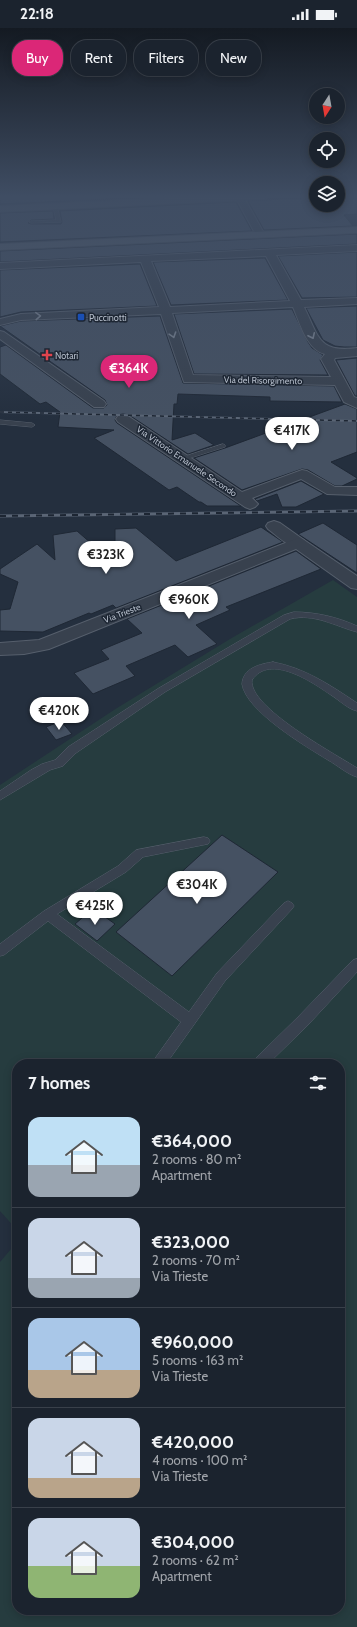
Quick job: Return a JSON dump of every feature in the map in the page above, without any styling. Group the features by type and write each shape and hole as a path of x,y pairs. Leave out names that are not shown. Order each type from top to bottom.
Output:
{"street":[{"path":"150,271 165,310"},
{"path":"279,271 317,345 326,351 340,353"},
{"path":"0,322 21,317 357,301"},
{"name":"Via del Risorgimento","path":"165,310 188,378 339,381"},
{"path":"0,334 99,404"},
{"path":"357,352 330,355 327,359 350,401 357,404"},
{"name":"Via Vittorio Emanuele Secondo","path":"123,419 184,458 245,501 302,474 332,491 357,491"},
{"path":"274,526 357,584"},
{"name":"Via Trieste","path":"0,649 43,645 57,638 298,543"},
{"name":"Via Trieste","path":"0,640 57,638"}],"lane":[{"path":"0,422 32,425"},
{"path":"184,458 223,446"},
{"path":"0,796 35,773 46,767 59,763 72,750 162,690 287,617 297,615 313,616 357,629"},
{"path":"357,708 314,680 285,667 270,666 256,670 248,678 246,684 254,699 275,718 357,773"},
{"path":"0,951 48,914 122,869 140,853 204,841"},
{"path":"162,1059 190,1022 221,977 288,906"},
{"path":"48,914 190,1022"},
{"path":"264,1059 357,964"}],"green space":[{"path":"333,580 357,597 357,1627 0,1627 0,1262 12,1248 12,1615 345,1615 345,1059 12,1059 12,1224 0,1211 0,785 117,708 230,639"}],"building":[{"path":"0,271 143,271 157,306 21,312 0,317"},
{"path":"157,271 272,271 288,300 171,305"},
{"path":"286,271 357,271 357,297 302,298"},
{"path":"357,306 357,347 335,346 323,340 306,308"},
{"path":"292,309 312,348 323,355 320,360 328,375 194,374 174,314"},
{"path":"160,316 183,383 334,386 342,402 270,401 270,397 178,394 177,404 174,404 172,440 195,433 214,445 188,454 129,415 117,415 115,420 117,423 241,506 207,506 177,487 169,490 94,438 114,430 58,427 60,412 46,402 40,404 0,374 0,347 6,345 93,408 104,408 107,405 105,400 0,326 21,321"},
{"path":"357,358 357,396 355,396 336,360"},
{"path":"345,404 357,409 357,452 331,462 357,479 342,486 335,486 308,470 302,469 242,490 194,458 225,448"},
{"path":"301,481 324,494 296,507 282,507 277,494 257,501 255,499"},
{"path":"323,523 357,545 357,573 298,534"},
{"path":"261,527 283,542 116,608 113,605 43,632 0,631 0,610 10,609 18,582 0,574 0,569 37,544 55,560 53,535 77,531 115,564 115,529 136,528 176,561"},
{"path":"296,551 321,569 226,607 230,610 196,625 217,644 188,657 175,645 126,666 135,676 93,694 74,673 109,659 101,650 142,633 127,619"},
{"path":"61,721 72,734 56,740 46,727"},
{"path":"222,835 278,872 172,976 116,932"},
{"path":"89,912 96,918 101,914 115,924 97,941 75,924"}],"railway":[{"path":"0,412 357,421"},
{"path":"0,516 357,511"}],"place":[{"name":"Puccinotti","path":"81,317"},
{"name":"Notari","path":"47,355"}]}
